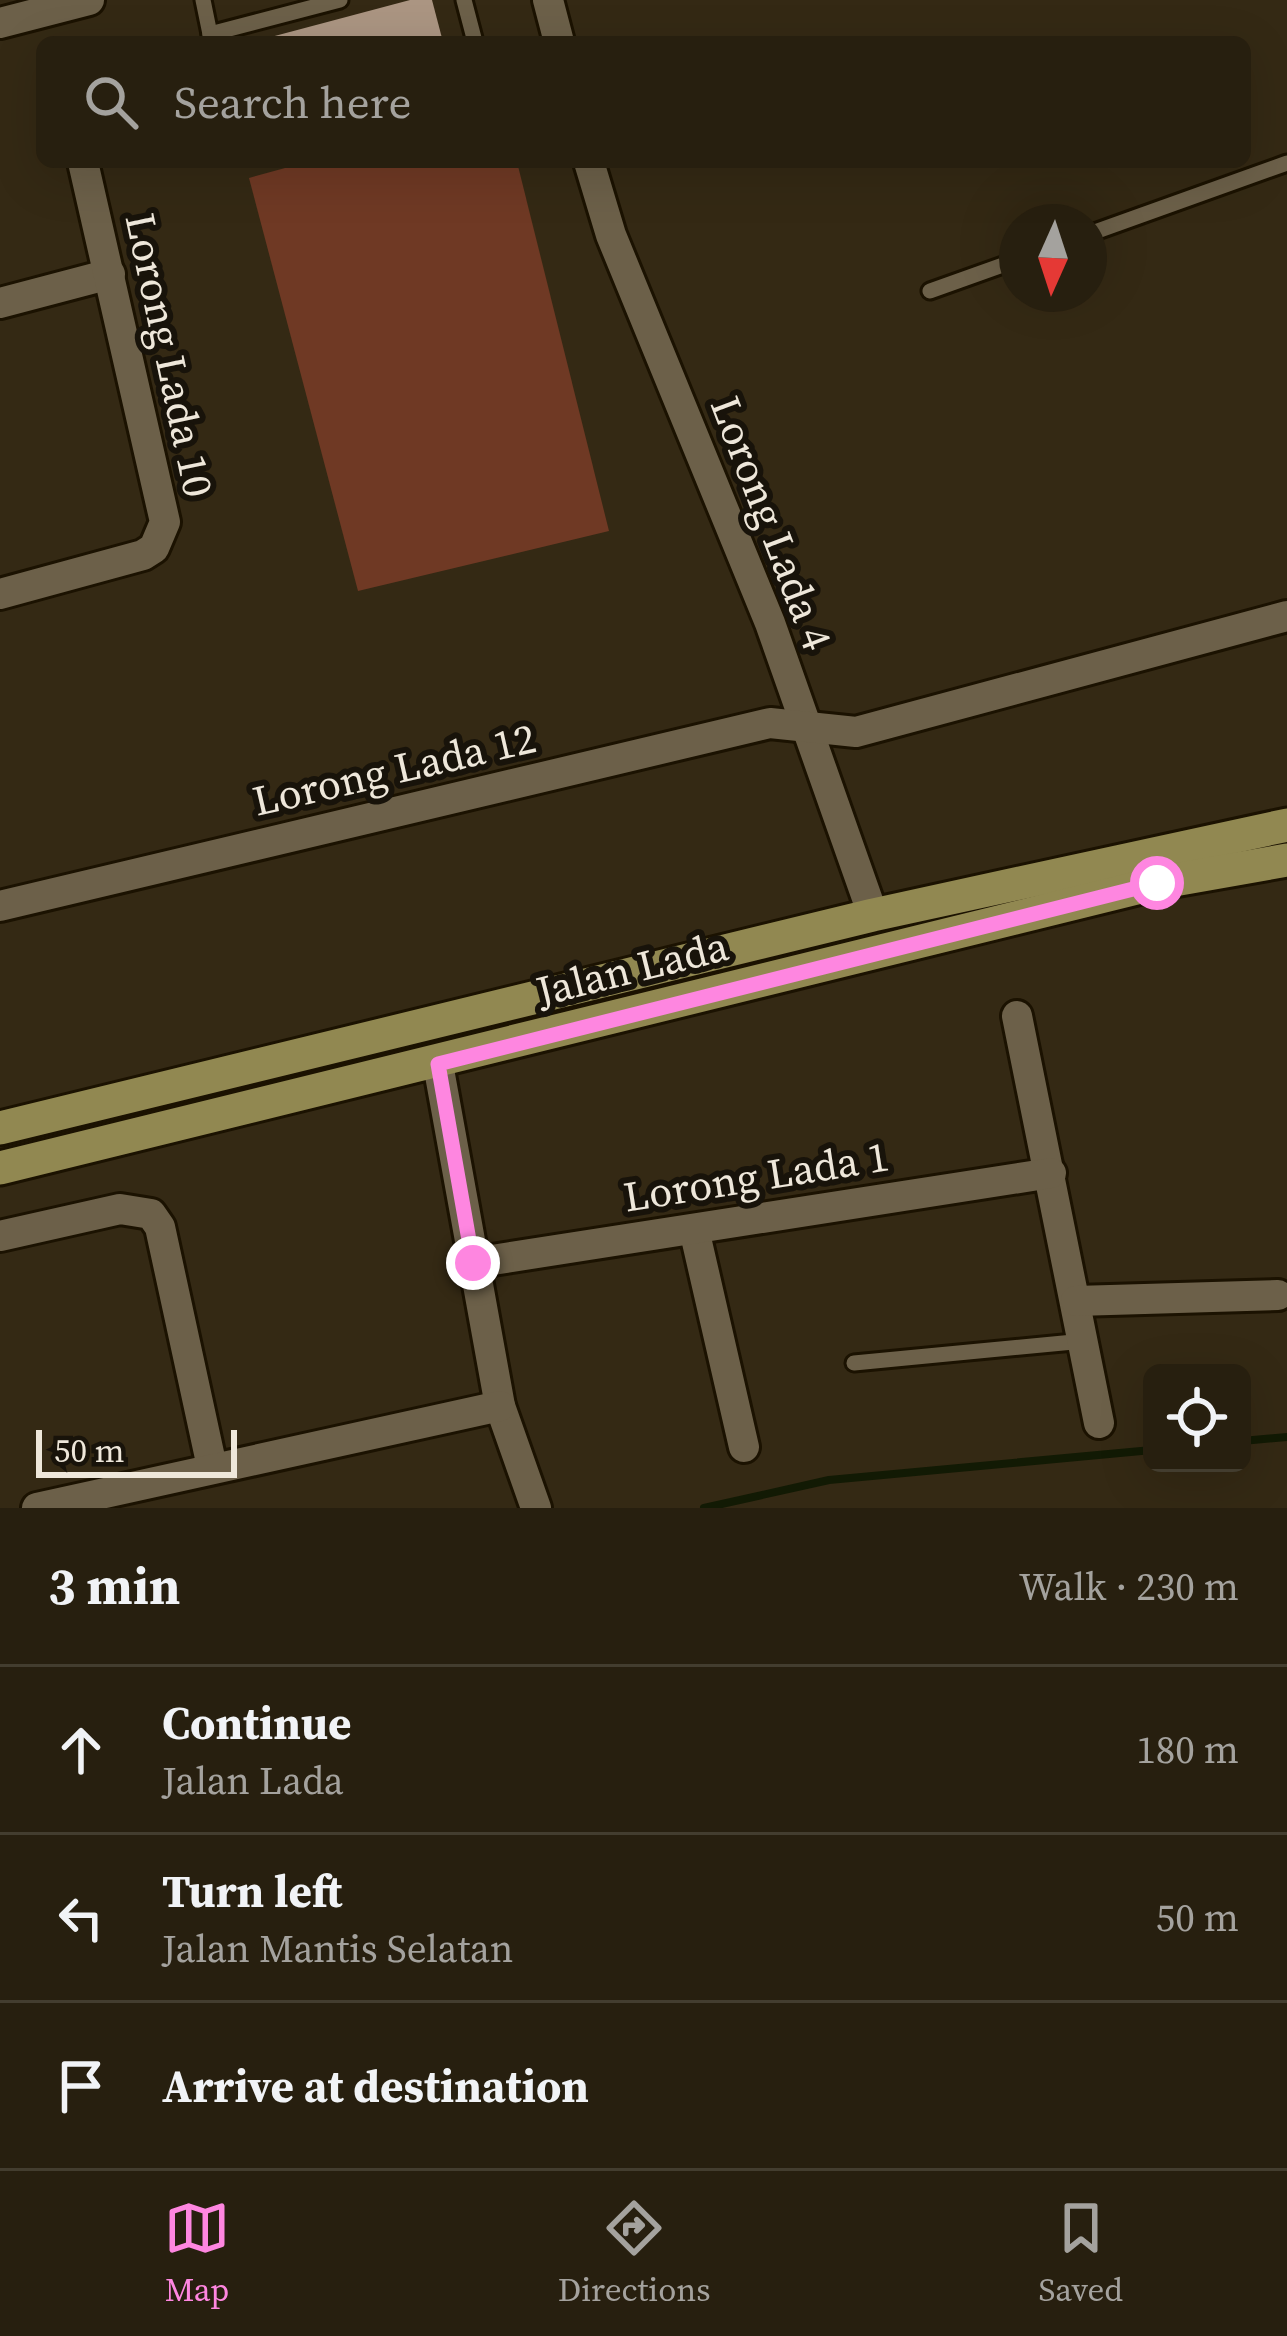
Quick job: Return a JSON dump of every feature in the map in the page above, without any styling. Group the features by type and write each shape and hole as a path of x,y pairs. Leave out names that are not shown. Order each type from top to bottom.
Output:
{"main road":[{"name":"Jalan Lada","path":"0,1128 335,1051 873,915 1287,825"},
{"name":"Jalan Lada","path":"0,1168 438,1064 1157,883 1287,860"},
{"path":"335,1051 424,1047 438,1064"}],"street":[{"path":"0,23 43,27 89,0"},
{"path":"548,0 557,36"},
{"name":"Lorong Lada 10","path":"0,594 143,555 161,537 164,508 84,168"},
{"name":"Lorong Lada 4","path":"591,168 611,235 808,729 873,915"},
{"path":"0,303 110,274"},
{"name":"Lorong Lada 12","path":"0,906 770,723 856,732 1287,616"},
{"path":"1017,1016 1099,1423"},
{"path":"438,1064 500,1406 536,1508"},
{"name":"Lorong Lada 1","path":"473,1263 1051,1173"},
{"path":"0,1236 120,1209 151,1214 160,1226 212,1467"},
{"path":"694,1228 744,1447"},
{"path":"1076,1301 1278,1295"},
{"path":"37,1508 500,1406"}],"lane":[{"path":"202,0 211,36"},
{"path":"218,36 340,0"},
{"path":"464,0 473,36"},
{"path":"1107,228 1287,163"},
{"path":"930,291 999,266"},
{"path":"854,1363 1084,1341"}],"shaded area":[{"path":"285,168 518,168 609,531 358,591 249,178"}],"building":[{"path":"410,0 432,0 441,36 275,36"}],"waterway":[{"path":"1251,1440 1287,1437"},
{"path":"704,1508 829,1480 1143,1451"}],"route":[{"path":"473,1263 438,1064 1157,883"}]}
